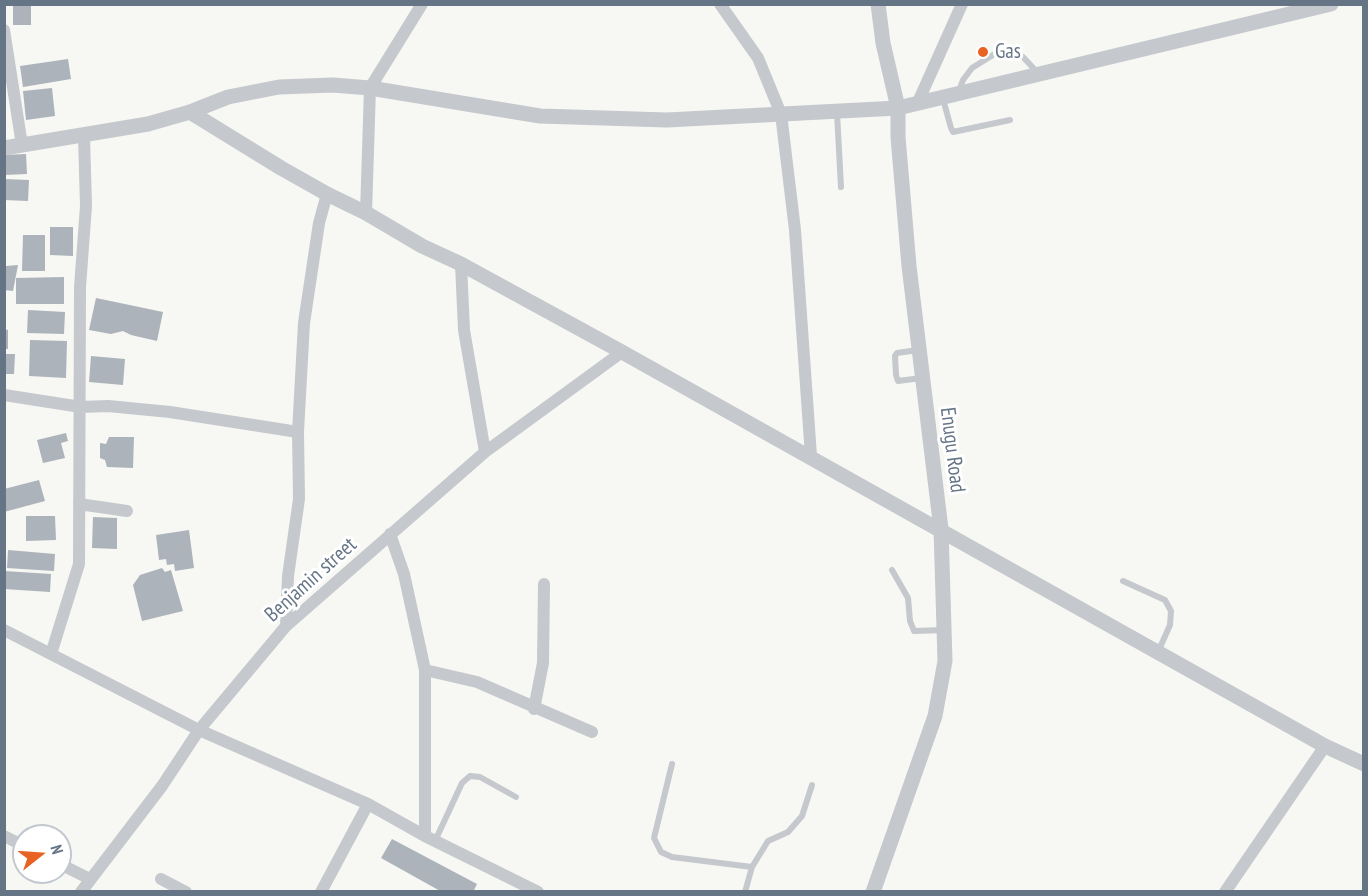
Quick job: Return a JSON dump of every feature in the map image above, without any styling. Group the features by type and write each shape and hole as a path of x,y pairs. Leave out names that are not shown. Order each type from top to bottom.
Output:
{"street":[{"path":"366,213 370,88 422,4"},
{"path":"720,4 758,58 782,114 795,230 811,456"},
{"name":"Enugu Road","path":"873,891 935,716 945,661 941,529 919,350 898,137 898,108 883,44 878,4"},
{"path":"918,102 962,4"},
{"path":"4,148 148,124 190,112 228,97 279,87 333,85 370,88 540,116 667,120 898,108 1331,4"},
{"path":"4,30 22,145"},
{"path":"190,112 327,194 622,352 1325,746 1364,764"},
{"path":"51,654 79,564 80,287 86,206 84,136"},
{"path":"286,626 288,576 299,499 297,432 304,323 319,223 327,194"},
{"path":"461,264 464,330 485,452"},
{"name":"Benjamin street","path":"81,891 162,786 199,730 286,626 485,452 622,352"},
{"path":"4,395 81,407 108,406 170,412 297,432"},
{"path":"80,504 127,511"},
{"path":"390,534 404,574 424,670 430,838"},
{"path":"534,709 543,663 544,584"},
{"path":"4,630 199,730 368,804 519,887 538,891"},
{"path":"424,670 477,682 534,709 591,732"},
{"path":"1225,891 1325,746"},
{"path":"321,891 368,804"},
{"path":"72,870 90,879"},
{"path":"161,879 186,891"}],"lane":[{"path":"1010,120 954,132 951,128 950,97 972,68 1004,48 1018,53 1039,75"},
{"path":"837,112 841,187"},
{"path":"919,350 897,353 896,375 898,381 922,378"},
{"path":"892,570 908,598 910,621 914,631 945,630"},
{"path":"1123,581 1165,600 1171,611 1170,626 1158,652"},
{"path":"672,764 654,838 661,852 672,857 752,867"},
{"path":"430,838 462,783 470,776 480,777 516,796"},
{"path":"745,891 752,867 768,842 788,832 802,816 812,785"}],"building":[{"path":"13,4 31,4 31,25 13,25"},
{"path":"68,59 71,79 23,87 20,66"},
{"path":"52,88 55,116 26,120 23,91"},
{"path":"26,154 27,174 4,175 4,155"},
{"path":"4,179 29,180 28,201 4,200"},
{"path":"50,227 73,227 73,256 50,255"},
{"path":"23,235 45,235 45,271 22,271"},
{"path":"18,265 13,291 4,290 6,266"},
{"path":"64,277 64,304 16,304 16,278"},
{"path":"96,298 163,312 157,341 123,331 111,334 89,330"},
{"path":"28,310 65,312 64,334 27,333"},
{"path":"4,329 8,330 8,349 4,349"},
{"path":"30,340 67,341 66,378 29,376"},
{"path":"4,354 15,354 14,374 4,374"},
{"path":"91,356 125,359 123,385 89,382"},
{"path":"66,433 68,441 61,443 65,458 43,463 37,440"},
{"path":"109,437 134,437 133,468 107,467 105,460 100,458 100,443 106,444"},
{"path":"39,480 45,501 4,512 4,489"},
{"path":"26,516 55,516 56,540 26,541"},
{"path":"93,517 117,518 117,549 92,548"},
{"path":"189,530 194,568 175,571 174,564 167,565 166,559 159,560 156,535"},
{"path":"8,550 55,554 54,571 7,568"},
{"path":"162,568 165,572 171,570 183,611 142,621 133,585 140,575"},
{"path":"4,571 51,574 50,592 4,589"},
{"path":"392,839 477,884 473,892 442,892 381,858"}],"place":[{"name":"Gas","path":"983,52"}]}
